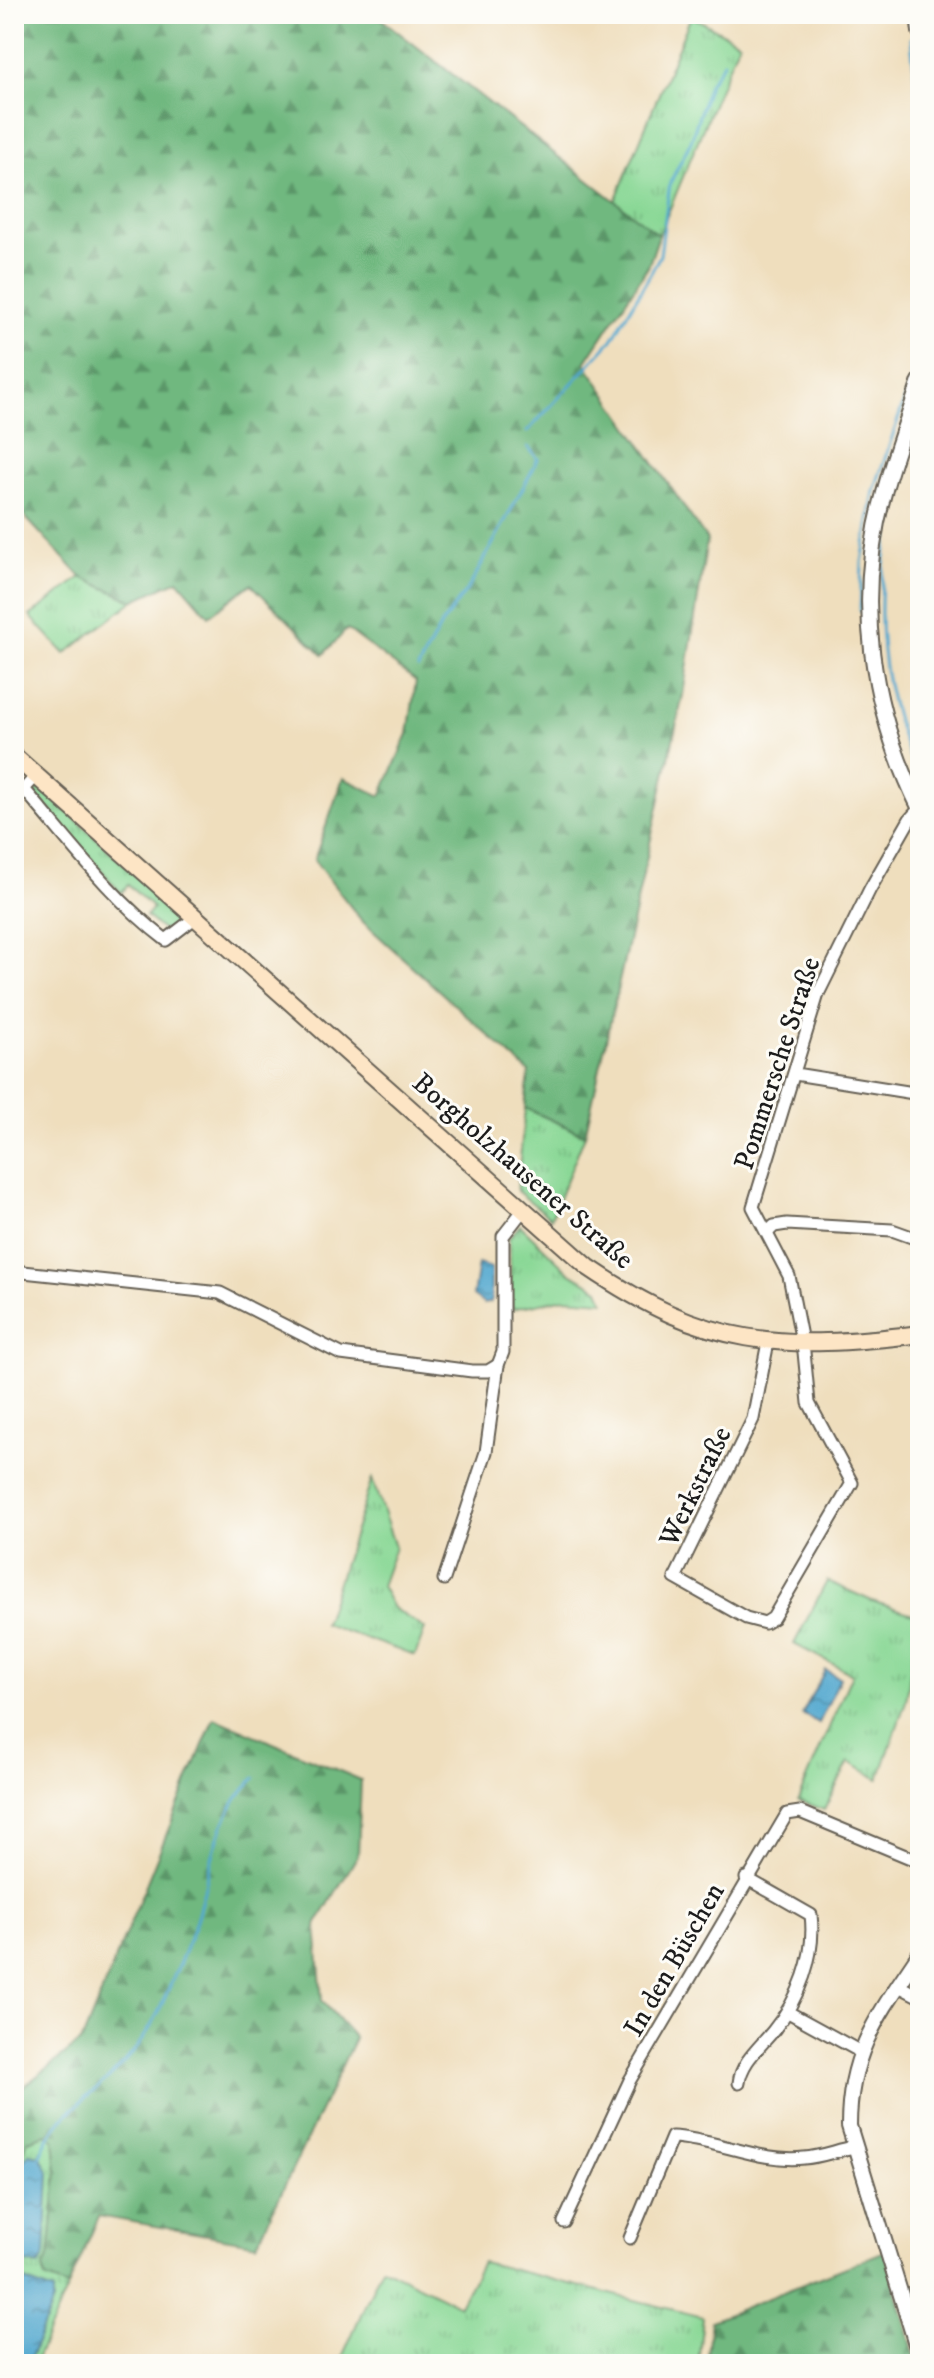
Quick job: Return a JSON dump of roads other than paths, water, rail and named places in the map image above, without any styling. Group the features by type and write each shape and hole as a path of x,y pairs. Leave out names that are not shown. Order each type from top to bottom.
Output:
{"main road":[{"name":"Borgholzhausener Straße","path":"14,756 588,1267 640,1300 687,1322 768,1342 803,1345 920,1334"}],"street":[{"path":"918,14 920,32"},
{"path":"920,381 884,492 870,566 871,654 881,709 894,753 920,808"},
{"path":"36,776 24,789 111,891 150,927 166,940 196,917"},
{"name":"Pommersche Straße","path":"852,1483 809,1403 803,1345 789,1276 769,1231 753,1207 818,994 870,889 910,819 920,808"},
{"path":"795,1074 920,1094"},
{"path":"444,1579 486,1452 498,1365 505,1342 503,1236 524,1209"},
{"path":"769,1231 774,1226 787,1224 892,1230 920,1240"},
{"path":"14,1271 220,1293 341,1354 363,1359 472,1371 488,1371 498,1365"},
{"name":"Werkstraße","path":"768,1342 753,1419 675,1578 746,1618 765,1623 773,1618 852,1483"},
{"path":"746,1878 787,1814 800,1812 920,1862"},
{"name":"In den Büschen","path":"564,2222 630,2080 746,1878 811,1915 813,1932 808,1961 788,2012 750,2058 739,2083"},
{"path":"920,1953 897,1985 859,2051 849,2091 849,2126 854,2147 917,2338 920,2357"},
{"path":"897,1985 920,1997"},
{"path":"788,2012 859,2051"},
{"path":"630,2238 672,2137 699,2138 734,2148 803,2159 854,2147"}],"water":[{"path":"478,1264 491,1268 491,1302 484,1304 473,1296"},
{"path":"825,1670 840,1678 819,1723 802,1714"},
{"path":"29,2154 40,2156 49,2172 45,2256 39,2266 14,2260 14,2189 21,2164"},
{"path":"14,2277 53,2292 53,2302 30,2359 24,2364 14,2363"}],"waterway":[{"path":"911,38 920,131"},
{"path":"527,432 612,340 652,271 660,255 670,183 691,141 709,84 724,62"},
{"path":"860,612 862,562 874,491 920,354"},
{"path":"910,757 895,713 886,671 881,630 882,589 894,507 920,422"},
{"path":"418,668 441,625 471,584 538,459 528,447"},
{"path":"862,627 876,726"},
{"path":"39,2158 60,2121 110,2077 143,2039 153,2022 191,1934 222,1827 230,1809 255,1778"},
{"path":"18,2280 24,2261"}]}
